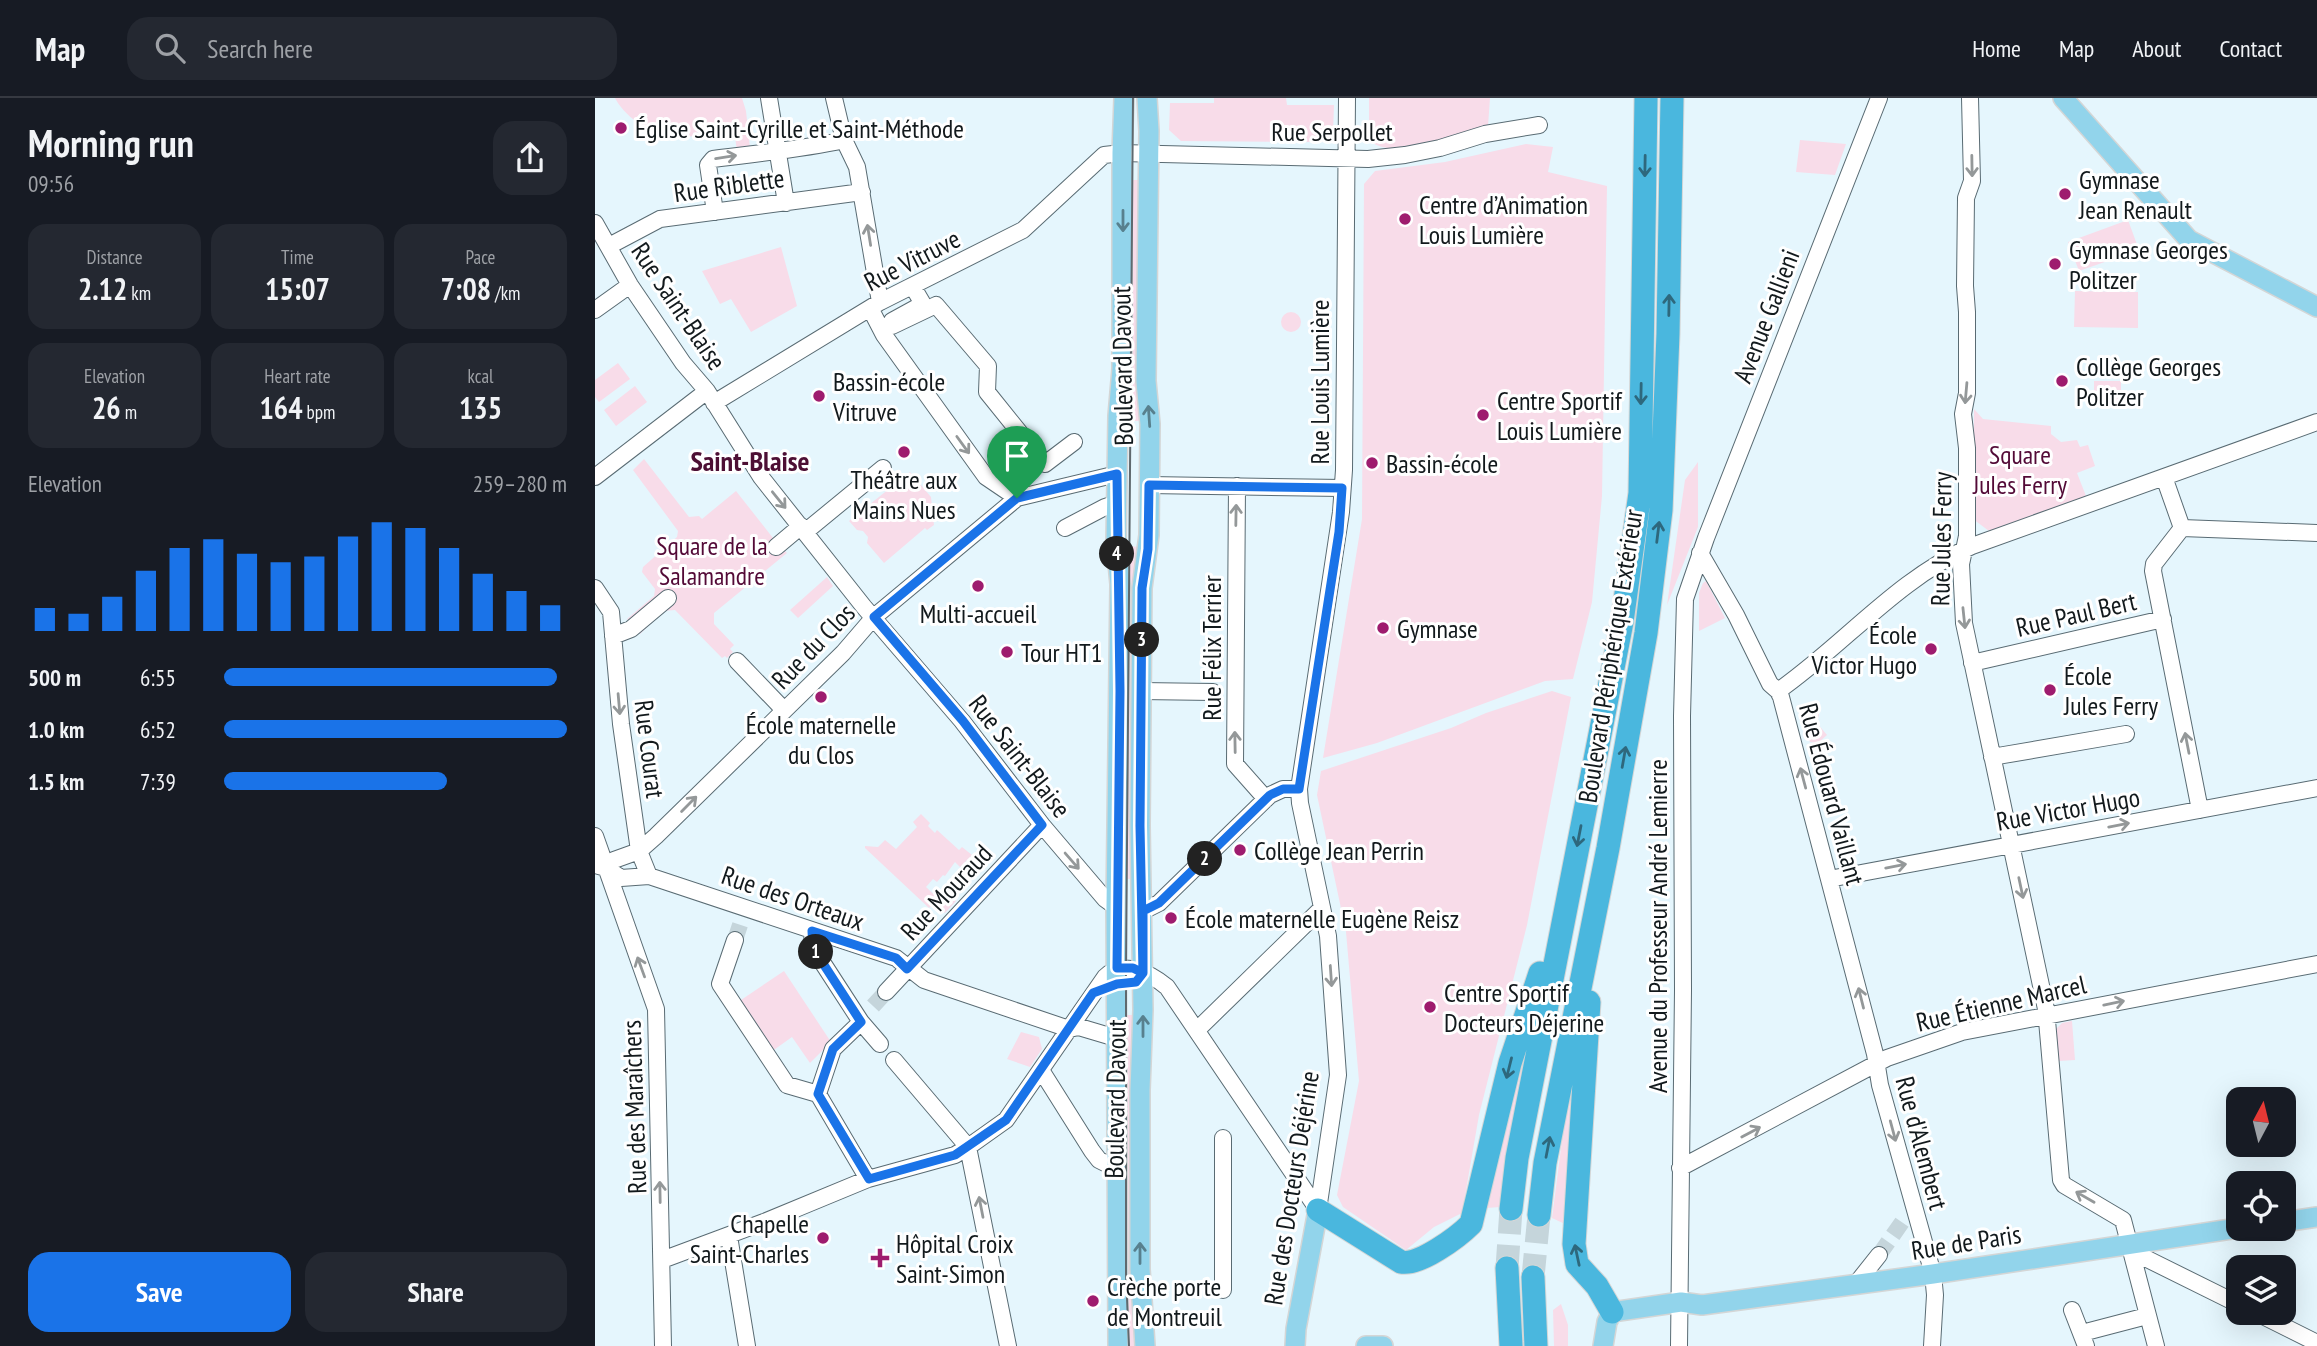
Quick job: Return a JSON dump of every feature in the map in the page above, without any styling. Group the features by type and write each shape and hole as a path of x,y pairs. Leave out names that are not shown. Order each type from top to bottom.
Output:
{"highway":[{"path":"1511,1209 1517,1158 1622,622 1640,493 1646,98"},
{"name":"Boulevard Périphérique Extérieur","path":"1539,1215 1545,1163 1608,848 1646,633 1661,510 1673,104"},
{"path":"1607,1330 1597,1286 1577,1264 1574,1244 1590,989 1608,848"},
{"path":"1318,1210 1408,1264 1425,1258 1471,1224 1510,1063 1569,887"},
{"path":"1507,1268 1511,1346"},
{"path":"1533,1277 1536,1346"}],"main road":[{"name":"Boulevard Davout","path":"1118,1346 1116,907 1120,691 1117,474 1122,369 1124,98"},
{"name":"Boulevard Davout","path":"1145,1346 1139,1269 1143,973 1140,826 1142,588 1148,549 1150,424 1146,381 1149,154 1147,98"},
{"path":"2063,98 2189,240 2317,307"},
{"name":"Rue des Docteurs Déjérine","path":"1295,1346 1318,1210"},
{"path":"2296,1220 2317,1217"},
{"name":"Rue de Paris","path":"1607,1330 1681,1308 2131,1247 2226,1230"},
{"path":"1366,1346 1383,1346"}],"street":[{"path":"769,98 786,203"},
{"path":"834,98 844,140 857,167 875,305 884,335 986,477 1017,498"},
{"name":"Rue Louis Lumière","path":"1299,789 1339,532 1344,470 1347,98"},
{"name":"Avenue Gallieni","path":"1700,553 1878,98"},
{"name":"Rue Jules Ferry","path":"1971,98 1972,181 1966,198 1967,393 1963,415 1967,448 1967,536 1961,564 1964,622 2047,1016"},
{"name":"Rue Serpollet","path":"1122,153 1368,159 1405,155 1440,148 1485,134 1539,125"},
{"path":"715,212 708,165 713,159 844,140"},
{"name":"Rue Vitruve","path":"595,477 711,397 875,305 1023,230 1104,155 1122,153"},
{"name":"Rue Riblette","path":"609,246 660,219 862,192"},
{"name":"Rue Saint-Blaise","path":"595,223 630,285 683,363 711,397 761,477 864,607 963,721 1042,825 1105,899 1116,907"},
{"path":"595,310 630,285"},
{"path":"913,287 923,304 892,321 892,327 936,305 988,366 987,392 1045,464 1074,442"},
{"path":"1778,691 1940,561 1963,550 2317,422"},
{"path":"776,547 883,468"},
{"name":"Rue du Clos","path":"639,851 866,630 874,617 1017,498 1117,474"},
{"path":"2164,477 2182,528 2317,533"},
{"path":"1149,485 1342,488"},
{"name":"Rue Félix Terrier","path":"1237,486 1235,764 1266,799"},
{"path":"1065,528 1117,503"},
{"name":"Rue Paul Bert","path":"1972,663 2163,619 2153,571 2154,564 2182,528"},
{"name":"Rue Édouard Vaillant","path":"1700,553 1736,615 1770,684 1778,691 1877,1065"},
{"name":"Avenue du Professeur André Lemierre","path":"1679,1346 1685,598 1700,553"},
{"name":"Rue Courat","path":"595,588 611,612 621,724 639,851"},
{"path":"613,636 631,629 668,598"},
{"path":"2163,619 2200,810"},
{"path":"737,661 784,710"},
{"path":"1141,691 1213,692"},
{"path":"1992,757 2126,734"},
{"name":"Rue Victor Hugo","path":"1829,879 2317,788"},
{"path":"1143,911 1159,903 1266,799 1283,789 1299,789"},
{"name":"Rue des Docteurs Déjérine","path":"1299,789 1328,936 1338,1075 1318,1210"},
{"name":"Rue Mouraud","path":"886,992 1042,825"},
{"name":"Rue des Maraîchers","path":"595,836 601,867 656,1009 663,1346"},
{"path":"601,867 639,851 649,876"},
{"name":"Rue des Orteaux","path":"601,867 621,878 649,876 743,915 812,931 896,958 924,980 1069,1029 1079,1027 1116,1038"},
{"path":"1197,1030 1322,908"},
{"path":"812,931 813,948 880,1044"},
{"path":"734,940 720,984 787,1086 818,1094 869,1179"},
{"name":"Rue Étienne Marcel","path":"1680,1168 1887,1058 1962,1032 2317,964"},
{"path":"662,1260 869,1179 955,1155 1006,1120 1105,977 1117,976 1136,982 1143,973 1167,987 1318,1210"},
{"path":"2047,1016 2061,1180 2064,1185 2120,1217 2131,1247 2156,1346"},
{"path":"818,1094 833,1049 860,1019"},
{"path":"894,1060 968,1147 1008,1346"},
{"name":"Rue d'Alembert","path":"1877,1065 1909,1211 1933,1274 1935,1295 1932,1346"},
{"path":"1041,1070 1099,1160 1119,1170"},
{"path":"1223,1138 1223,1290"},
{"path":"729,1236 747,1346"},
{"path":"2131,1247 2226,1298"},
{"path":"1856,1284 1879,1255"},
{"path":"2072,1310 2084,1340 2147,1316"},
{"path":"2281,1325 2317,1343"}],"green space":[{"path":"615,98 742,98 750,148 737,151 735,137 730,134 701,137 700,132 693,133 693,136 676,138 662,136 637,123"},
{"path":"1214,98 1286,98 1287,105 1334,105 1333,132 1322,142 1181,141 1169,130 1170,103 1214,103"},
{"path":"1369,98 1490,98 1488,126 1428,146 1396,149 1382,147 1369,141"},
{"path":"1800,140 1846,144 1835,175 1796,172"},
{"name":"Centre Sportif Louis Lumière","path":"1526,144 1553,147 1548,172 1607,186 1602,496 1592,602 1573,679 1545,681 1377,743 1323,758 1362,519 1364,184 1375,171 1445,162"},
{"path":"1130,180 1140,180 1144,421 1122,421"},
{"path":"2128,220 2139,250 2079,271 2068,242"},
{"path":"781,247 797,306 751,332 731,299 720,304 702,271"},
{"path":"2075,291 2138,292 2138,328 2074,327"},
{"path":"1291,312 1298,315 1301,322 1298,329 1291,332 1284,329 1281,322 1284,315"},
{"path":"618,363 630,379 599,402 595,397 595,380"},
{"path":"2094,381 2121,381 2121,404 2094,404"},
{"path":"635,386 647,402 616,426 604,410"},
{"name":"Square Jules Ferry","path":"1974,409 1983,419 2051,426 2051,434 2061,442 2077,440 2080,447 2088,445 2095,466 2077,473 2086,496 1989,531 1973,519"},
{"name":"Square de la Salamandre","path":"644,459 689,517 699,516 702,519 736,491 773,538 783,530 793,543 784,550 787,553 714,613 714,624 734,645 730,649 733,652 727,658 722,658 675,610 664,611 640,634 627,619 654,596 655,589 642,572 643,567 677,537 678,531 633,470"},
{"path":"1698,462 1698,527 1667,605 1685,480"},
{"path":"910,472 931,497 934,525 927,530 925,528 884,563 867,543 868,537 863,531 857,530 849,521"},
{"path":"1121,546 1144,547 1135,879 1125,879"},
{"path":"827,577 833,586 798,618 790,610"},
{"path":"1706,581 1725,618 1699,631 1699,593"},
{"name":"Centre Sportif Docteurs Déjerine","path":"1552,691 1571,697 1527,925 1479,1115 1462,1213 1434,1227 1406,1250 1343,1207 1337,1195 1359,1081 1346,932 1317,795 1321,771"},
{"path":"1807,707 1819,714 1817,723 1827,735 1818,743 1810,742 1802,721 1802,709"},
{"path":"921,814 935,833 937,830 959,850 962,847 972,855 960,867 955,862 945,876 937,882 933,879 926,887 943,903 947,899 944,896 947,893 956,901 945,913 933,904 929,908 865,848 878,847 885,840 896,849 917,827 913,822"},
{"path":"784,971 831,1042 810,1063 792,1037 771,1052 738,1002"},
{"path":"1124,1015 1135,1015 1138,1346 1127,1346"},
{"path":"2072,1021 2075,1060 2059,1061 2056,1029 2062,1023"},
{"path":"1021,1032 1039,1037 1042,1049 1030,1067 1007,1059"},
{"path":"1528,1041 1506,1152 1501,1207 1486,1208 1506,1115"},
{"path":"1573,1072 1567,1225 1552,1218"},
{"path":"1561,1304 1568,1325 1568,1346 1554,1346 1553,1310"}],"tunnel":[{"path":"735,940 741,922"},
{"path":"873,1006 886,992"},
{"path":"1507,1268 1511,1209"},
{"path":"1533,1277 1539,1215"},
{"path":"1879,1255 1905,1218"}],"tram line":[{"path":"1129,1346 1126,1274 1126,968 1133,98"}],"place":[{"name":"Église Saint-Cyrille et Saint-Méthode","path":"621,128"},
{"name":"Gymnase Jean Renault","path":"2065,194"},
{"name":"Centre d’Animation Louis Lumière","path":"1405,219"},
{"name":"Gymnase Georges Politzer","path":"2055,264"},
{"name":"Collège Georges Politzer","path":"2062,381"},
{"name":"Bassin-école Vitruve","path":"819,396"},
{"name":"Centre Sportif Louis Lumière","path":"1483,415"},
{"name":"Théâtre aux Mains Nues","path":"904,452"},
{"name":"Bassin-école","path":"1372,463"},
{"name":"Multi-accueil","path":"978,586"},
{"name":"Gymnase","path":"1383,628"},
{"name":"École Victor Hugo","path":"1931,649"},
{"name":"Tour HT1","path":"1007,652"},
{"name":"École Jules Ferry","path":"2050,690"},
{"name":"École maternelle du Clos","path":"821,697"},
{"name":"Collège Jean Perrin","path":"1240,850"},
{"name":"École maternelle Eugène Reisz","path":"1171,918"},
{"name":"Centre Sportif Docteurs Déjerine","path":"1430,1007"},
{"name":"Chapelle Saint-Charles","path":"823,1238"},
{"name":"Hôpital Croix Saint-Simon","path":"880,1258"},
{"name":"Crèche porte de Montreuil","path":"1093,1301"}],"district":[{"name":"Saint-Blaise","path":"750,460"}],"route":[{"path":"1017,498 874,617 963,721 1042,825 907,969 896,958 812,931 813,948 861,1022 833,1049 818,1094 869,1179 955,1155 1006,1120 1093,993 1117,984 1133,984 1143,973 1143,911 1159,903 1270,795 1283,789 1299,789 1339,532 1342,488 1149,485 1148,549 1142,588 1140,826 1143,973 1133,968 1117,968 1120,691 1117,474 1017,498"}]}
